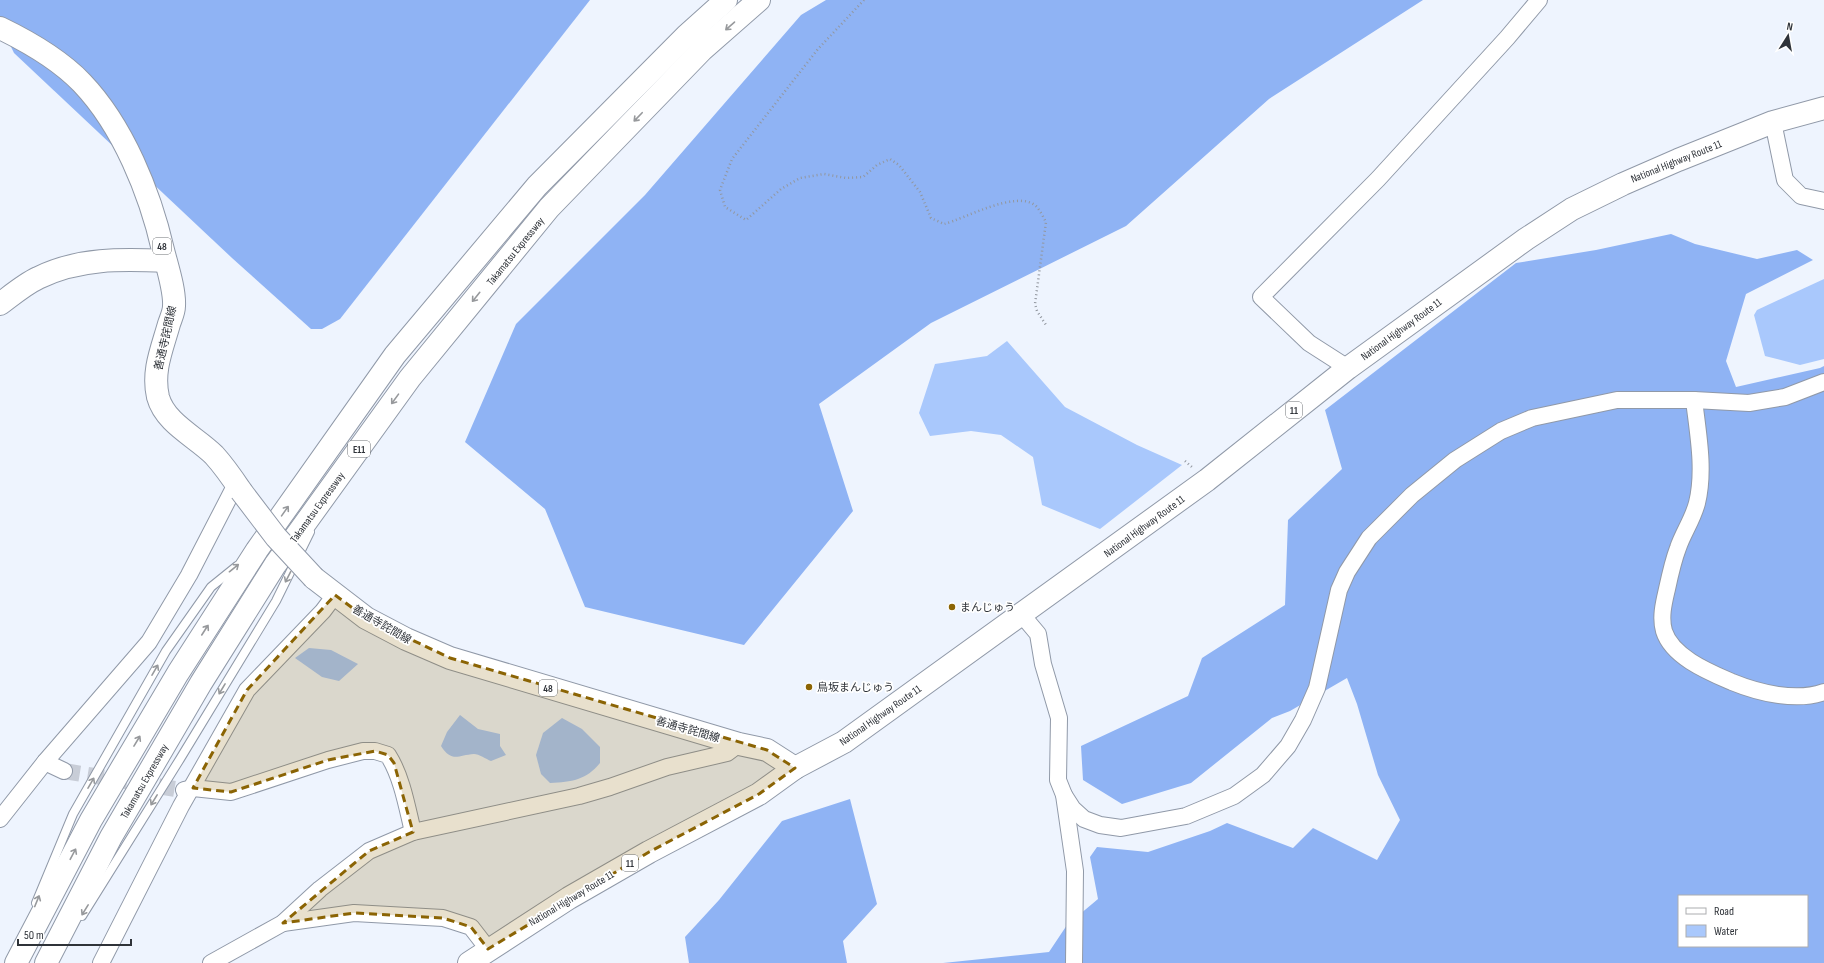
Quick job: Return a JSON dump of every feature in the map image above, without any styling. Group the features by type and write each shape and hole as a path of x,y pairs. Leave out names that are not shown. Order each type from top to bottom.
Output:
{"main road":[{"name":"E11","path":"16,963 94,813 178,672 257,550 395,355 537,186 686,36 726,0"},
{"name":"Takamatsu Expressway","path":"46,963 112,838 201,682 275,565 410,378 549,208 702,50 759,0"},
{"name":"善通寺詫間線","path":"0,28 29,42 57,62 82,84 106,115 128,150 158,226 174,306 157,363 156,382 159,399 173,423 196,438 214,456 276,537 314,578 335,595 373,621 406,639 450,658 739,744 767,750 795,768"},
{"name":"National Highway Route 11","path":"469,963 488,949 569,898 649,852 759,794 795,768 844,742 1207,480 1348,368 1526,239 1572,209 1623,184 1678,160 1773,122 1824,108"},
{"name":"48","path":"0,304 38,278 69,266 112,259 166,261"}],"street":[{"path":"1348,368 1309,343 1261,297 1378,179 1502,44 1539,0"},
{"path":"1773,122 1785,180 1801,196 1824,201"},
{"path":"1022,615 1038,634 1043,664 1059,718 1058,780 1064,795 1073,809 1084,819 1100,825 1121,828 1186,816 1234,796 1263,775 1288,746 1303,720 1317,688 1339,590 1347,572 1369,538 1412,495 1455,460 1501,431 1532,418 1617,400 1694,400 1749,403 1785,397 1824,382"},
{"path":"1694,400 1700,444 1697,503 1678,546 1672,564 1662,610 1664,631 1671,644 1686,658 1702,668 1746,687 1769,693 1796,696 1815,695 1824,692"},
{"path":"0,819 45,762 149,642 239,488"},
{"path":"101,963 181,806 187,789 247,690 323,611 335,595"},
{"path":"211,963 283,923 320,889 369,851 414,832 603,789 667,767 727,753 739,744"},
{"path":"187,789 231,792 328,760 363,751 375,751 388,755 394,763 414,832"},
{"path":"45,762 64,771"},
{"path":"1064,795 1075,871 1074,963"},
{"path":"283,923 354,913 443,918 471,927 488,949"}],"lane":[{"path":"52,963 180,759 276,601 337,480"},
{"path":"11,963 73,814 166,651 211,587 257,550"}],"path":[{"path":"864,0 818,49 732,159 720,190 725,207 746,220 781,189 800,178 824,174 846,178 863,177 877,165 890,160 900,165 920,192 931,218 944,224 957,221 996,204 1012,201 1028,203 1035,206 1046,222 1035,304 1036,311 1046,325"}],"highlighted area":[{"path":"335,595 366,618 450,658 767,750 795,768 759,794 649,852 488,949 471,927 443,918 354,913 283,923 369,851 413,832 394,763 388,755 375,751 328,760 231,792 193,788 247,690"}],"shaded area":[{"path":"0,0 590,0 340,319 322,329 311,329 232,258 14,53 0,24"},
{"path":"826,0 1423,0 1269,99 1126,226 931,323 819,404 853,511 744,645 585,607 545,509 465,442 516,324 645,195 801,15"},
{"path":"1671,234 1695,244 1757,259 1797,250 1813,260 1746,294 1726,361 1736,387 1824,366 1824,963 943,963 1049,952 1067,925 1098,899 1090,857 1097,847 1148,852 1210,831 1227,823 1293,848 1313,828 1377,860 1400,820 1378,775 1357,704 1347,678 1290,711 1272,718 1191,783 1122,804 1083,780 1081,746 1188,696 1202,658 1285,605 1288,520 1342,469 1325,410 1516,263 1596,250"},
{"path":"850,799 877,904 843,941 847,963 689,963 685,937 719,900 782,821"}],"water":[{"path":"1824,279 1824,359 1800,365 1765,356 1754,315 1757,310"},
{"path":"1007,341 1065,407 1137,445 1182,465 1100,529 1042,505 1033,457 1001,435 971,431 930,436 919,413 935,364 987,356"},
{"path":"309,648 331,650 358,664 339,681 322,677 295,658"},
{"path":"460,715 478,729 500,734 500,746 506,755 491,761 476,754 456,757 449,755 441,746 447,732"},
{"path":"562,718 582,729 600,747 600,763 595,769 584,777 572,781 550,783 541,774 536,755 543,733"}],"tunnel":[{"path":"64,771 181,790"}],"place":[{"name":"まんじゅう","path":"952,607"},
{"name":"鳥坂まんじゅう","path":"809,687"}]}
